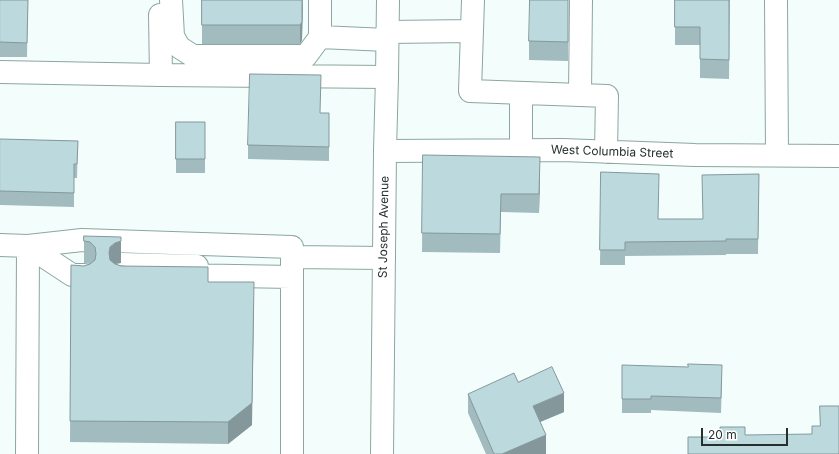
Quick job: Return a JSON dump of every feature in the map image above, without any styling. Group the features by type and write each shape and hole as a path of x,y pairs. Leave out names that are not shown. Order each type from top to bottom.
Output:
{"street":[{"path":"160,0 161,75"},
{"path":"171,0 173,36 179,47 193,56 306,56 320,37 320,0"},
{"name":"St Joseph Avenue","path":"382,454 388,0"},
{"path":"474,0 470,91 607,96 606,152"},
{"path":"580,95 581,0"},
{"path":"776,0 777,155"},
{"path":"320,37 388,36 472,31"},
{"path":"0,72 387,77"},
{"path":"521,93 521,150"},
{"name":"West Columbia Street","path":"385,151 563,150 695,155 839,156"},
{"path":"0,245 28,246 82,240 292,262"},
{"path":"28,246 72,275 84,269"},
{"path":"27,454 28,246"},
{"path":"121,269 384,258"},
{"path":"292,262 292,454"}],"building":[{"path":"0,0 28,0 27,43 0,42"},
{"path":"202,0 302,0 302,22 300,25 202,25"},
{"path":"530,0 568,0 568,42 529,41"},
{"path":"675,0 729,0 729,60 700,59 700,27 675,27"},
{"path":"250,74 321,75 320,113 329,113 329,147 248,145"},
{"path":"176,122 205,122 205,159 176,159"},
{"path":"0,139 78,141 77,164 74,164 74,193 0,191"},
{"path":"423,155 540,157 539,194 501,194 500,234 422,233"},
{"path":"601,172 659,174 658,219 703,219 702,175 759,174 758,239 726,239 726,241 625,242 625,250 600,250"},
{"path":"84,236 121,237 121,241 110,247 109,253 110,260 121,266 208,267 208,282 254,282 252,403 228,422 70,421 71,265 84,266 90,264 95,260 96,254 95,247 90,242 84,241"},
{"path":"688,364 722,365 721,398 651,396 651,399 622,399 622,365 688,367"},
{"path":"552,367 564,393 533,406 546,435 502,454 494,454 468,394 514,373 518,382"},
{"path":"820,406 839,406 839,454 688,454 688,437 720,437 720,427 745,427 745,435 812,434 812,426 820,426"}]}
